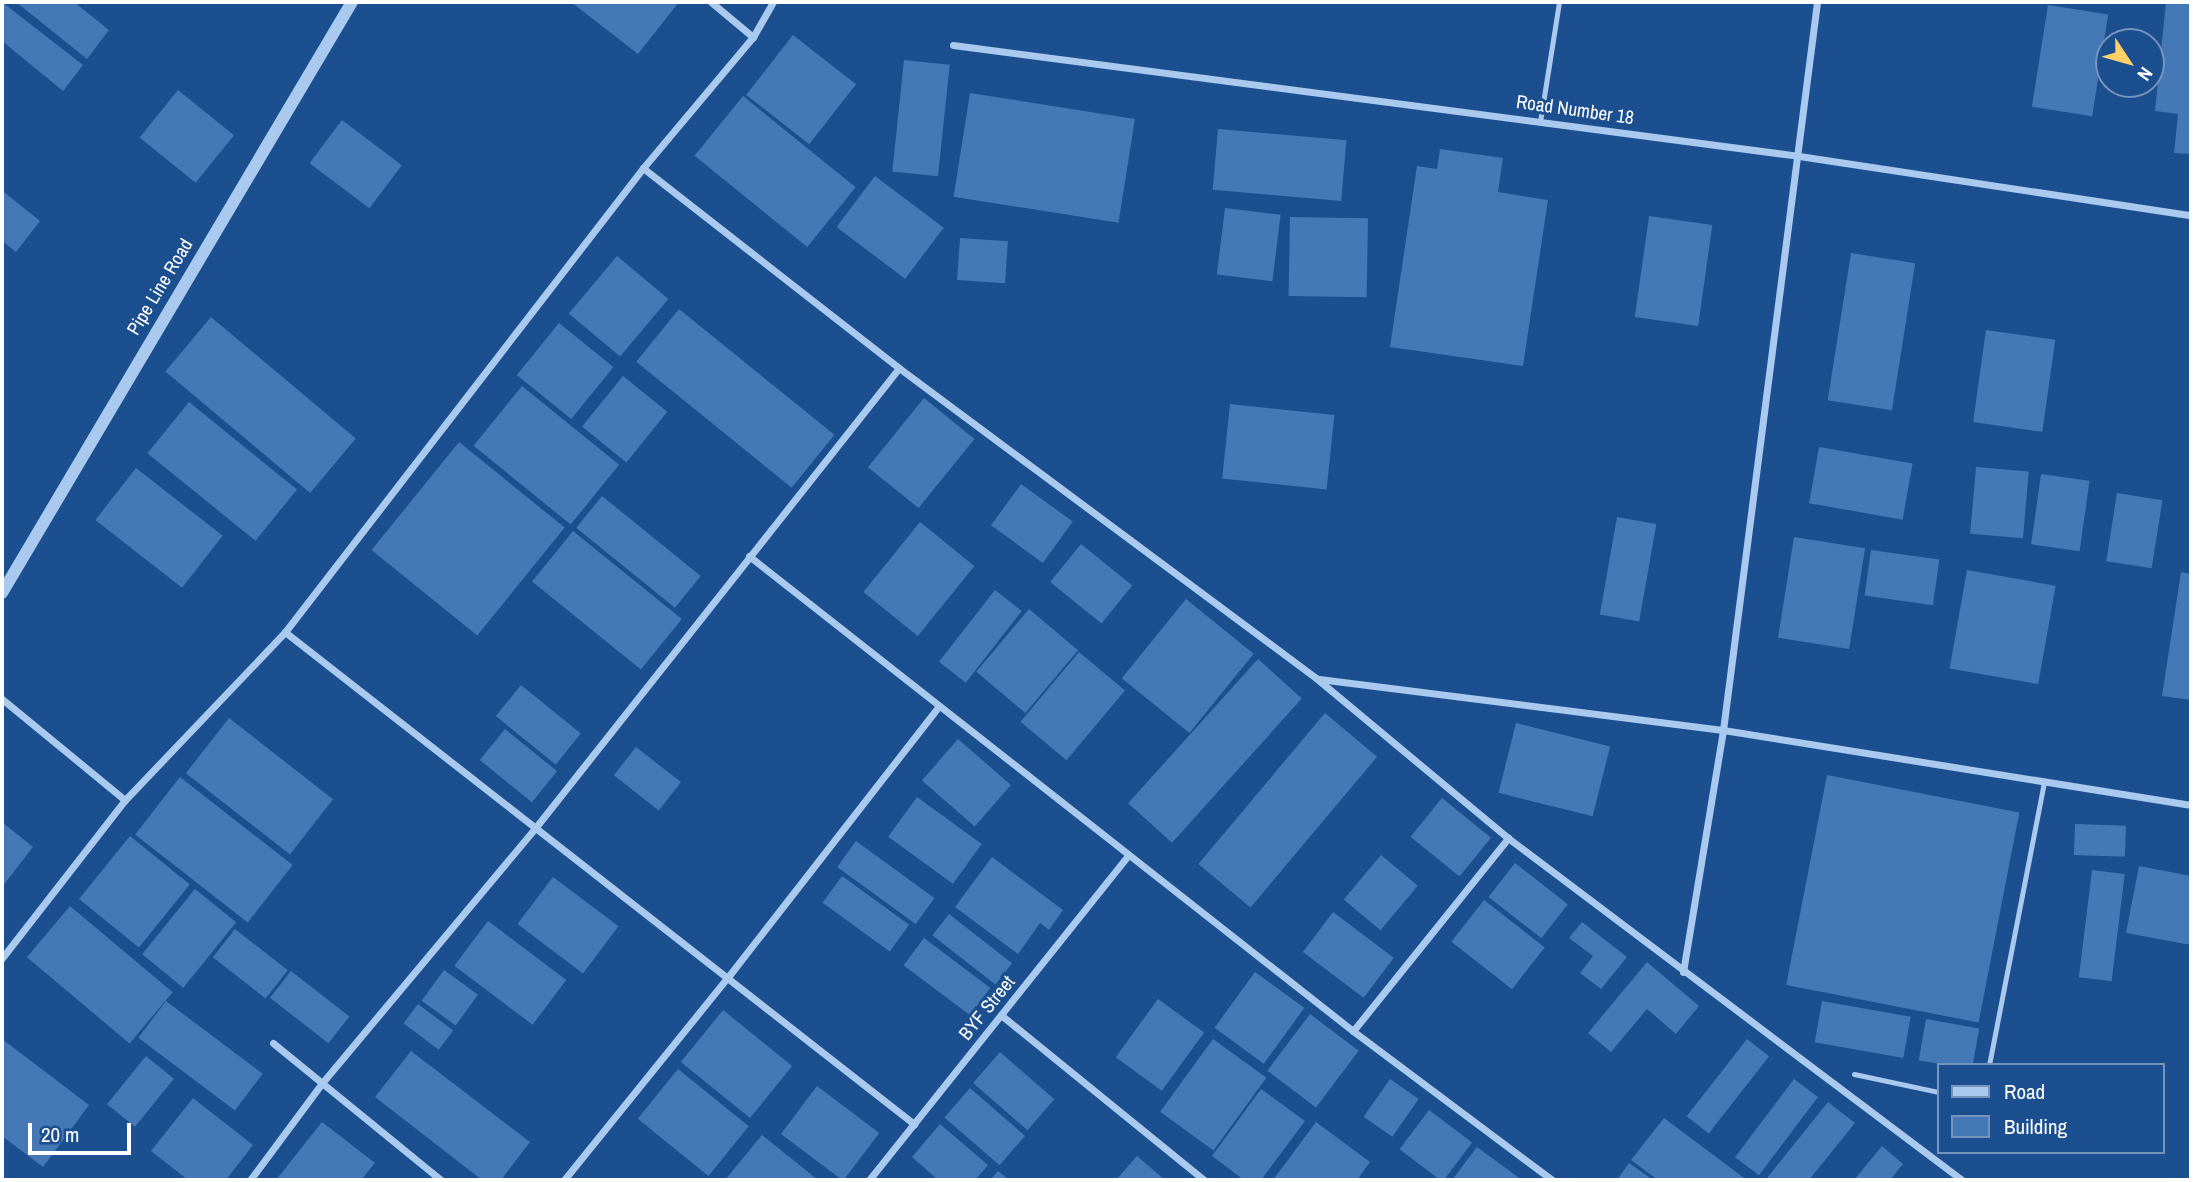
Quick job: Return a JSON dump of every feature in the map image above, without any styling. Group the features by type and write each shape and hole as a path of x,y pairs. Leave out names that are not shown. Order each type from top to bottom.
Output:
{"street":[{"name":"Pipe Line Road","path":"2,593 352,2"},
{"path":"711,2 753,37"},
{"path":"2,958 125,800 285,632 643,168 753,37 773,2"},
{"path":"1683,972 1723,730 1817,2"},
{"name":"Road Number 18","path":"953,45 1799,156 2191,215"},
{"path":"643,168 899,368 1317,678 1508,838 1962,1180"},
{"path":"250,1180 322,1083 536,827 899,368"},
{"path":"749,556 1353,1031 1552,1180"},
{"path":"285,632 915,1124"},
{"path":"1317,678 1723,730 2191,805"},
{"path":"2,699 125,800"},
{"path":"564,1180 728,977 939,706"},
{"path":"1353,1031 1508,838"},
{"name":"BYF Street","path":"869,1180 1128,855"},
{"path":"1001,1015 1204,1180"},
{"path":"273,1043 441,1180"}],"lane":[{"path":"1540,122 1559,2"},
{"path":"1989,1063 2044,781"},
{"path":"1854,1074 1938,1092"}],"building":[{"path":"2,2 83,65 63,91 2,41"},
{"path":"16,2 74,2 109,30 87,59"},
{"path":"571,2 679,2 638,54"},
{"path":"2166,2 2191,2 2191,154 2174,153 2178,114 2155,111 2156,98 2165,98 2163,28"},
{"path":"2048,5 2108,15 2106,28 2095,28 2095,98 2092,116 2032,107"},
{"path":"793,35 856,84 809,144 746,95"},
{"path":"904,60 950,65 938,176 892,171"},
{"path":"178,90 234,135 196,183 140,137"},
{"path":"970,93 1135,119 1119,223 954,197"},
{"path":"743,96 856,187 807,247 695,156"},
{"path":"342,120 402,165 369,208 310,163"},
{"path":"1218,129 1347,140 1341,201 1213,190"},
{"path":"1440,149 1503,158 1498,192 1548,200 1523,366 1390,347 1417,166 1437,169"},
{"path":"875,176 944,228 905,279 836,227"},
{"path":"4,192 40,221 16,252 2,241"},
{"path":"1225,208 1281,215 1272,281 1217,275"},
{"path":"1649,216 1712,225 1698,326 1635,317"},
{"path":"1290,217 1368,218 1367,297 1289,296"},
{"path":"960,238 1008,241 1005,283 957,280"},
{"path":"1851,253 1915,263 1892,410 1828,400"},
{"path":"617,256 668,299 620,357 569,313"},
{"path":"679,309 834,435 792,488 636,362"},
{"path":"211,317 356,438 310,493 165,371"},
{"path":"559,323 613,367 571,419 517,375"},
{"path":"1986,330 2055,340 2042,432 1973,422"},
{"path":"623,376 667,412 626,462 582,427"},
{"path":"522,386 619,465 571,525 474,446"},
{"path":"924,398 975,439 919,508 868,467"},
{"path":"189,402 297,489 255,541 147,453"},
{"path":"1230,404 1334,415 1327,490 1222,479"},
{"path":"459,442 565,528 477,636 372,550"},
{"path":"1819,447 1913,463 1903,520 1809,503"},
{"path":"1976,467 2029,472 2023,538 1970,534"},
{"path":"136,468 223,536 182,588 95,520"},
{"path":"2041,474 2090,481 2080,551 2031,544"},
{"path":"1021,484 1073,522 1043,563 991,525"},
{"path":"2117,493 2162,500 2152,568 2106,561"},
{"path":"602,496 701,576 675,608 576,528"},
{"path":"1617,517 1656,524 1639,621 1600,614"},
{"path":"920,522 974,566 918,636 863,592"},
{"path":"573,531 682,619 641,670 532,582"},
{"path":"1794,537 1865,548 1849,649 1778,638"},
{"path":"1081,544 1132,586 1101,624 1050,582"},
{"path":"1871,550 1939,560 1933,605 1865,596"},
{"path":"1967,570 2056,586 2038,684 1950,668"},
{"path":"2181,572 2191,574 2191,700 2162,696"},
{"path":"995,590 1022,611 966,683 939,662"},
{"path":"1186,599 1254,654 1189,733 1122,678"},
{"path":"1029,609 1078,650 1025,713 976,672"},
{"path":"1079,652 1125,691 1066,760 1021,722"},
{"path":"1258,659 1302,698 1172,843 1128,803"},
{"path":"521,685 581,733 556,765 496,716"},
{"path":"1325,713 1377,757 1250,908 1198,864"},
{"path":"229,718 333,799 290,854 186,773"},
{"path":"1516,723 1610,746 1593,816 1499,793"},
{"path":"505,729 557,771 532,802 480,760"},
{"path":"958,739 1011,785 975,826 922,781"},
{"path":"636,747 681,782 659,810 614,775"},
{"path":"1827,775 2019,812 1979,1022 1786,985"},
{"path":"180,777 293,865 248,923 135,835"},
{"path":"917,797 982,844 953,884 888,837"},
{"path":"1442,798 1491,838 1459,877 1411,837"},
{"path":"2,822 33,847 2,887"},
{"path":"2075,824 2126,826 2125,857 2074,855"},
{"path":"130,836 190,884 139,947 79,899"},
{"path":"856,841 934,898 916,924 837,867"},
{"path":"1381,855 1418,886 1380,930 1344,899"},
{"path":"992,857 1063,910 1049,930 1040,923 1018,954 955,907"},
{"path":"1515,863 1568,904 1541,938 1489,897"},
{"path":"2139,866 2191,876 2191,945 2126,933"},
{"path":"2092,870 2125,874 2112,981 2079,977"},
{"path":"842,876 909,925 890,951 823,903"},
{"path":"553,877 618,926 583,973 517,924"},
{"path":"195,889 236,922 183,988 142,954"},
{"path":"1484,900 1545,947 1512,989 1451,942"},
{"path":"70,906 173,992 130,1043 27,957"},
{"path":"1333,912 1394,958 1364,998 1303,952"},
{"path":"949,914 1012,963 995,985 932,935"},
{"path":"488,921 566,980 533,1025 454,966"},
{"path":"1582,922 1627,957 1601,989 1580,973 1593,956 1569,938"},
{"path":"235,929 288,970 266,999 213,957"},
{"path":"924,938 990,988 970,1015 904,965"},
{"path":"1647,962 1699,1006 1676,1034 1647,1009 1611,1052 1588,1033"},
{"path":"444,970 478,995 456,1025 422,1001"},
{"path":"291,971 349,1017 328,1043 270,998"},
{"path":"1255,972 1304,1008 1264,1064 1214,1028"},
{"path":"1158,999 1204,1033 1162,1091 1116,1057"},
{"path":"166,1001 263,1074 235,1111 138,1038"},
{"path":"1822,1001 1911,1017 1903,1058 1815,1042"},
{"path":"418,1004 453,1030 439,1050 404,1023"},
{"path":"723,1010 792,1066 750,1118 681,1062"},
{"path":"1310,1014 1359,1051 1316,1107 1267,1071"},
{"path":"1926,1019 1979,1028 1973,1063 1938,1064 1919,1060"},
{"path":"2,1039 89,1105 43,1167 2,1136"},
{"path":"1213,1039 1266,1078 1213,1151 1160,1112"},
{"path":"1747,1039 1769,1056 1709,1133 1687,1116"},
{"path":"411,1051 530,1142 501,1180 482,1180 375,1097"},
{"path":"1000,1052 1054,1099 1027,1130 973,1083"},
{"path":"146,1056 174,1079 135,1127 107,1104"},
{"path":"678,1069 749,1126 708,1176 638,1119"},
{"path":"1390,1079 1419,1099 1392,1137 1364,1117"},
{"path":"1794,1079 1818,1097 1759,1175 1735,1157"},
{"path":"817,1086 879,1133 844,1180 781,1134"},
{"path":"970,1088 1025,1136 1000,1165 944,1117"},
{"path":"1261,1089 1305,1121 1261,1180 1244,1180 1212,1156"},
{"path":"193,1098 253,1145 226,1180 188,1180 151,1151"},
{"path":"1828,1102 1855,1123 1809,1180 1769,1180 1767,1178"},
{"path":"1429,1110 1472,1142 1444,1180 1400,1149"},
{"path":"1664,1118 1747,1180 1658,1180 1631,1160"},
{"path":"322,1122 375,1163 361,1180 276,1180"},
{"path":"1316,1122 1370,1162 1357,1180 1273,1180"},
{"path":"940,1124 988,1165 975,1180 938,1180 912,1157"},
{"path":"762,1135 818,1180 725,1180"},
{"path":"1882,1146 1903,1164 1890,1180 1854,1180"},
{"path":"1477,1147 1522,1180 1452,1180"},
{"path":"1137,1156 1165,1180 1116,1180"},
{"path":"1629,1163 1653,1180 1617,1180"},
{"path":"998,1171 1009,1180 990,1180"}]}
